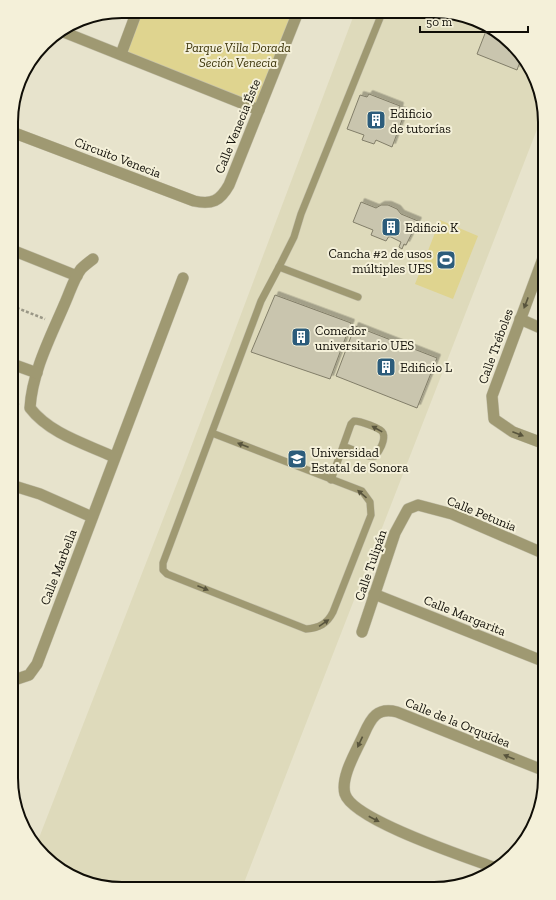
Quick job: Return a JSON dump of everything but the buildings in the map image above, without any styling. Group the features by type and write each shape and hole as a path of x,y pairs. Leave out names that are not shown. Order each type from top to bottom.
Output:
{"street":[{"path":"121,54 134,18"},
{"name":"Calle Venecia Éste","path":"215,202 223,195 228,186 296,18"},
{"path":"68,34 259,110"},
{"name":"Circuito Venecia","path":"18,134 194,202 206,204 215,202"},
{"path":"18,252 77,276"},
{"path":"93,259 77,276 57,323 37,373 31,393 30,408 36,417 49,427 114,457"},
{"name":"Calle Tréboles","path":"538,271 492,396 492,412 494,419 506,429 538,441"},
{"name":"Calle Marbella","path":"18,679 29,675 37,664 114,457 183,278"},
{"path":"520,319 538,327"},
{"path":"18,366 37,373"},
{"path":"18,487 40,494 92,518"},
{"name":"Calle Petunia","path":"408,509 418,505 452,514 538,551"},
{"name":"Calle Tulipán","path":"362,632 395,533 408,509"},
{"name":"Calle Margarita","path":"374,594 538,659"},
{"name":"Calle de la Orquídea","path":"489,866 380,822 352,805 345,795 344,783 349,765 370,722 375,714 382,711 397,712 538,768"}],"lane":[{"path":"212,433 362,492 370,502 371,515 333,612 330,619 324,625 315,629 306,629 167,574 163,570 163,563 261,301 294,237 301,214 380,18"},
{"path":"279,267 358,297"},
{"path":"332,480 343,446 351,424 354,421 381,430 384,438 378,453 375,456 370,456 343,446"}],"path":[{"path":"18,308 57,323"}],"shaded area":[{"name":"Universidad Estatal de Sonora","path":"353,18 448,19 474,26 497,39 508,48 517,59 530,82 536,102 538,127 244,882 108,881 82,874 70,868 48,852 38,840 183,468"}],"green space":[{"name":"Parque Villa Dorada Seción Venecia","path":"134,18 297,18 262,108 121,55"},
{"name":"Cancha #2 de usos múltiples UES","path":"440,220 478,236 453,299 415,284"}],"place":[{"name":"Edificio de tutorías","path":"376,120"},
{"name":"Edificio K","path":"391,227"},
{"name":"Cancha #2 de usos múltiples UES","path":"446,260"},
{"name":"Comedor universitario UES","path":"301,337"},
{"name":"Edificio L","path":"386,367"},
{"name":"Universidad Estatal de Sonora","path":"297,459"}]}
